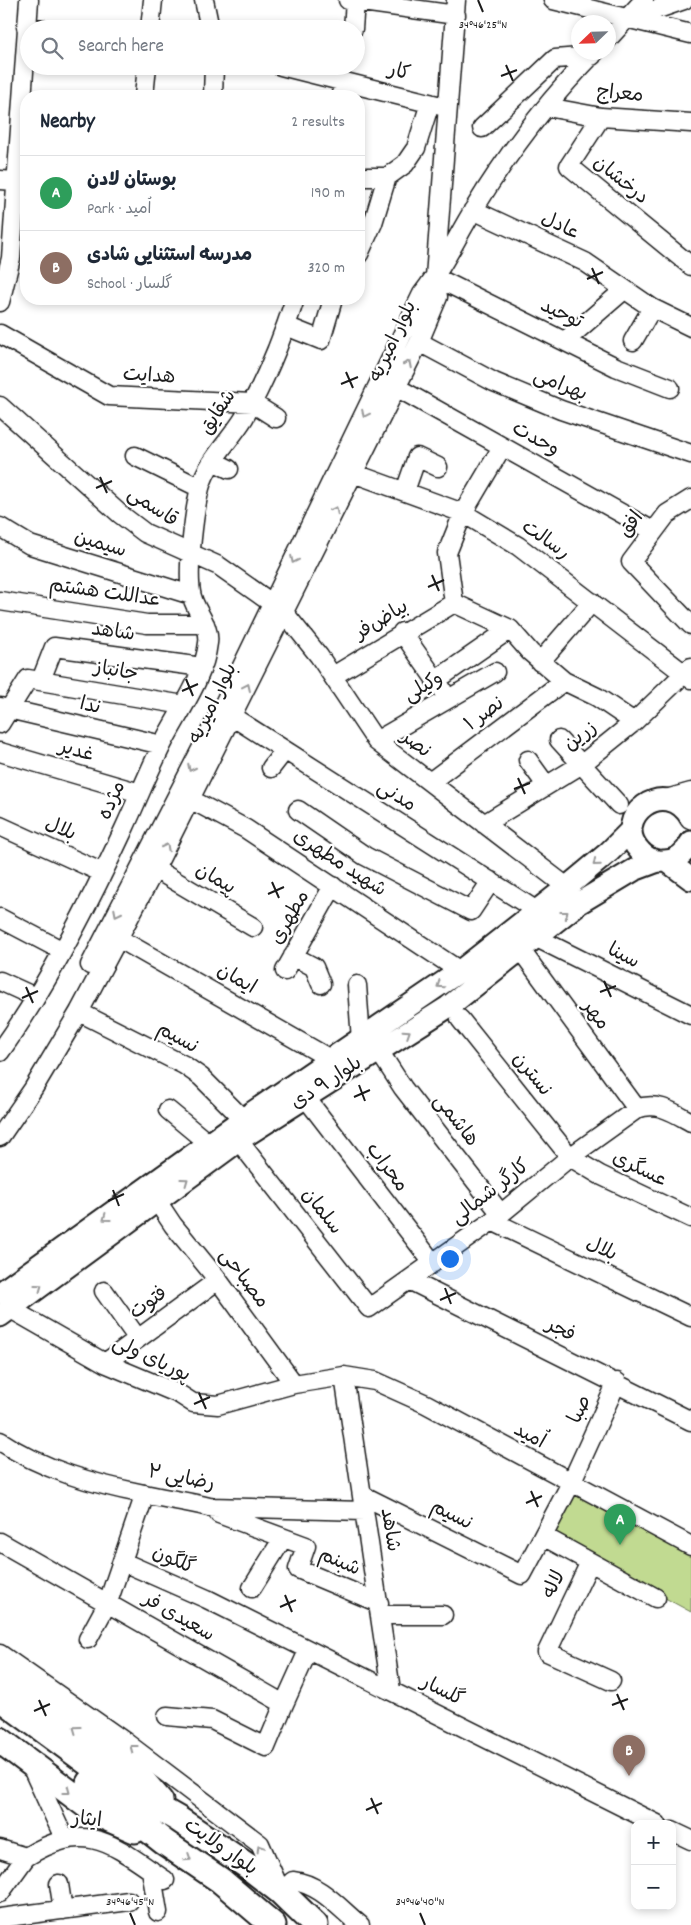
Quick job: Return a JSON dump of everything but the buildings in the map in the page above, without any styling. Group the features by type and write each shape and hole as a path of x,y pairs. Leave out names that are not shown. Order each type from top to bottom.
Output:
{"highway":[{"path":"0,1674 134,1771 178,1819"},
{"path":"0,1698 112,1791"},
{"path":"0,1717 112,1791"},
{"path":"0,1740 98,1814 164,1842"},
{"name":"بلوار ولایت","path":"112,1791 178,1819 249,1867 281,1892 315,1925"},
{"name":"بلوار ولایت","path":"112,1791 164,1842 220,1880 273,1925"}],"main road":[{"path":"666,799 676,802 685,808 691,818"},
{"name":"بلوار ۹ دی","path":"3,1306 23,1277 244,1119 460,971 609,852 631,830 633,820 642,807 655,800 666,799"},
{"path":"631,830 636,847 649,859 662,861 691,878"},
{"name":"بلوار ۹ دی","path":"3,1306 156,1201 239,1141 448,1007 579,903 634,870 683,854 691,842"},
{"path":"0,1271 23,1277"}],"street":[{"path":"27,20 28,0"},
{"path":"151,20 153,0"},
{"path":"352,20 351,0 456,8"},
{"path":"558,0 691,34"},
{"path":"616,31 644,0"},
{"path":"629,19 684,0"},
{"path":"210,1 210,20"},
{"name":"بلوار امیریه","path":"0,1120 70,1004 212,726 353,473 419,342 438,297 435,278 439,105 456,8"},
{"path":"482,128 555,59 571,57"},
{"path":"435,278 474,210 516,147 547,107 589,60"},
{"path":"24,75 24,90"},
{"path":"145,90 146,75"},
{"path":"213,90 214,75"},
{"name":"کار","path":"305,75 343,89"},
{"name":"کار","path":"365,93 439,105"},
{"path":"365,177 387,176 405,164 416,148 439,105"},
{"name":"معراج","path":"547,107 601,117 691,123"},
{"name":"درخشان","path":"601,117 569,166 691,266"},
{"path":"0,302 20,143"},
{"path":"365,241 373,223 387,176"},
{"name":"عادل","path":"474,210 585,262 652,308 691,327"},
{"name":"بلوار امیریه","path":"0,1137 33,1089 79,1012 233,717 277,608 422,294 435,278"},
{"name":"توحید","path":"435,278 566,340 616,367 670,388"},
{"path":"566,340 624,290"},
{"name":"شقایق","path":"192,554 200,488 212,461 232,436 252,403 286,326 293,305"},
{"path":"286,326 321,340 331,305"},
{"path":"633,341 652,308"},
{"name":"هدایت","path":"0,334 109,396 252,403"},
{"name":"بهرامی","path":"419,342 494,382 561,410 611,429 691,454"},
{"name":"وحدت","path":"396,387 653,531"},
{"path":"252,403 276,418"},
{"name":"قاسمی","path":"0,406 120,514 145,533 219,566 277,608"},
{"path":"502,447 463,513 447,554 454,603 510,629 540,662 564,681 597,697 634,722"},
{"path":"135,456 200,488"},
{"path":"405,491 417,458 438,468"},
{"path":"212,461 229,468"},
{"name":"رسالت","path":"353,473 463,513 518,546 689,673"},
{"name":"افق","path":"691,499 667,514 630,562 691,625"},
{"name":"سیمین","path":"0,527 30,545 191,595"},
{"name":"مژده","path":"0,1052 35,997 103,873 162,745 202,667 209,641 205,624 191,595 192,554"},
{"name":"عداللت هشتم","path":"0,601 147,624 205,624"},
{"path":"540,662 592,602"},
{"name":"بیاض‌فر","path":"333,676 402,632 454,603"},
{"name":"نصر","path":"277,608 333,676 353,710 376,741 567,887"},
{"path":"435,681 510,629"},
{"path":"402,632 435,681 449,697"},
{"name":"شاهد","path":"41,680 54,647 202,667"},
{"name":"وکیلی","path":"376,741 495,672"},
{"name":"زرین","path":"484,824 582,764 634,722 689,673"},
{"path":"3,714 28,679 41,680"},
{"name":"جانباز","path":"41,680 184,704"},
{"name":"نصر ۱","path":"430,782 564,681"},
{"name":"ندا","path":"3,714 162,745"},
{"name":"مدنی","path":"233,717 537,911"},
{"path":"559,740 619,805"},
{"path":"272,768 285,750"},
{"name":"غدیر","path":"0,752 140,793"},
{"path":"528,760 546,785"},
{"path":"666,799 691,792"},
{"name":"شهید مطهری","path":"190,799 246,828 460,971"},
{"path":"298,810 365,856 470,911 490,881"},
{"name":"بلال","path":"0,826 103,873"},
{"name":"پیمان","path":"155,869 253,927"},
{"name":"مطهری","path":"321,984 314,967 289,964 334,886"},
{"path":"0,918 61,950"},
{"name":"ایمان","path":"118,938 332,1060"},
{"name":"سینا","path":"528,943 691,1015"},
{"name":"مهر","path":"528,943 636,1109"},
{"path":"0,981 35,997"},
{"path":"357,985 361,1040"},
{"name":"نسیم","path":"79,1012 184,1065 201,1078 244,1119"},
{"name":"نسترن","path":"460,1019 570,1157"},
{"name":"هاشمی","path":"378,1051 497,1218"},
{"name":"محراب","path":"306,1098 433,1263"},
{"path":"636,1109 647,1105 657,1106 691,1122"},
{"name":"کارگر شمالی","path":"369,1308 497,1218 570,1157 636,1109"},
{"path":"168,1110 209,1144"},
{"name":"سلمان","path":"239,1141 369,1308"},
{"name":"عسگری","path":"570,1157 600,1175 691,1218"},
{"name":"مصباحی","path":"156,1201 172,1224 218,1280 294,1384"},
{"name":"بلال","path":"497,1218 691,1318"},
{"name":"فتوت","path":"105,1363 218,1280"},
{"name":"فجر","path":"409,1280 691,1420"},
{"path":"104,1291 138,1339"},
{"name":"پوریای ولی","path":"3,1306 105,1363 179,1394 193,1403 218,1405 294,1384 344,1376"},
{"name":"شاهد","path":"344,1376 391,1690"},
{"name":"اُمید","path":"344,1376 375,1381 404,1393 691,1546"},
{"name":"صبا","path":"543,1536 571,1483 617,1382"},
{"name":"رضایی ۲","path":"0,1441 15,1451 54,1470 145,1494 185,1500 209,1507 237,1510 363,1503"},
{"path":"88,1638 108,1602 145,1494"},
{"name":"شبنم","path":"185,1500 306,1546 298,1569 380,1609"},
{"name":"نسیم","path":"363,1503 522,1575"},
{"name":"لاله","path":"522,1575 543,1536 590,1562 547,1652 611,1681"},
{"path":"252,1588 283,1538"},
{"name":"سعیدی فر","path":"0,1542 284,1704"},
{"name":"گلگون","path":"123,1562 207,1599"},
{"path":"590,1562 656,1598"},
{"name":"گلسار","path":"207,1599 649,1820"},
{"path":"380,1609 443,1615"},
{"path":"167,1716 212,1720 266,1747 308,1651"},
{"path":"0,1654 124,1741 260,1844 281,1892 293,1881 306,1883 320,1891 360,1925"},
{"path":"30,1763 64,1838"},
{"path":"676,1833 691,1840"},
{"name":"ایثار","path":"26,1857 64,1838 87,1838 113,1845 158,1875 158,1912"},
{"path":"0,1848 26,1857 0,1893"},
{"path":"59,1884 63,1910"},
{"path":"0,1918 128,1901"}],"green space":[{"path":"572,1491 691,1555 691,1612 549,1535"}],"place":[{"name":"بوستان لادن","path":"620,1545"},
{"name":"مدرسه استثنایی شادی","path":"629,1776"}]}
